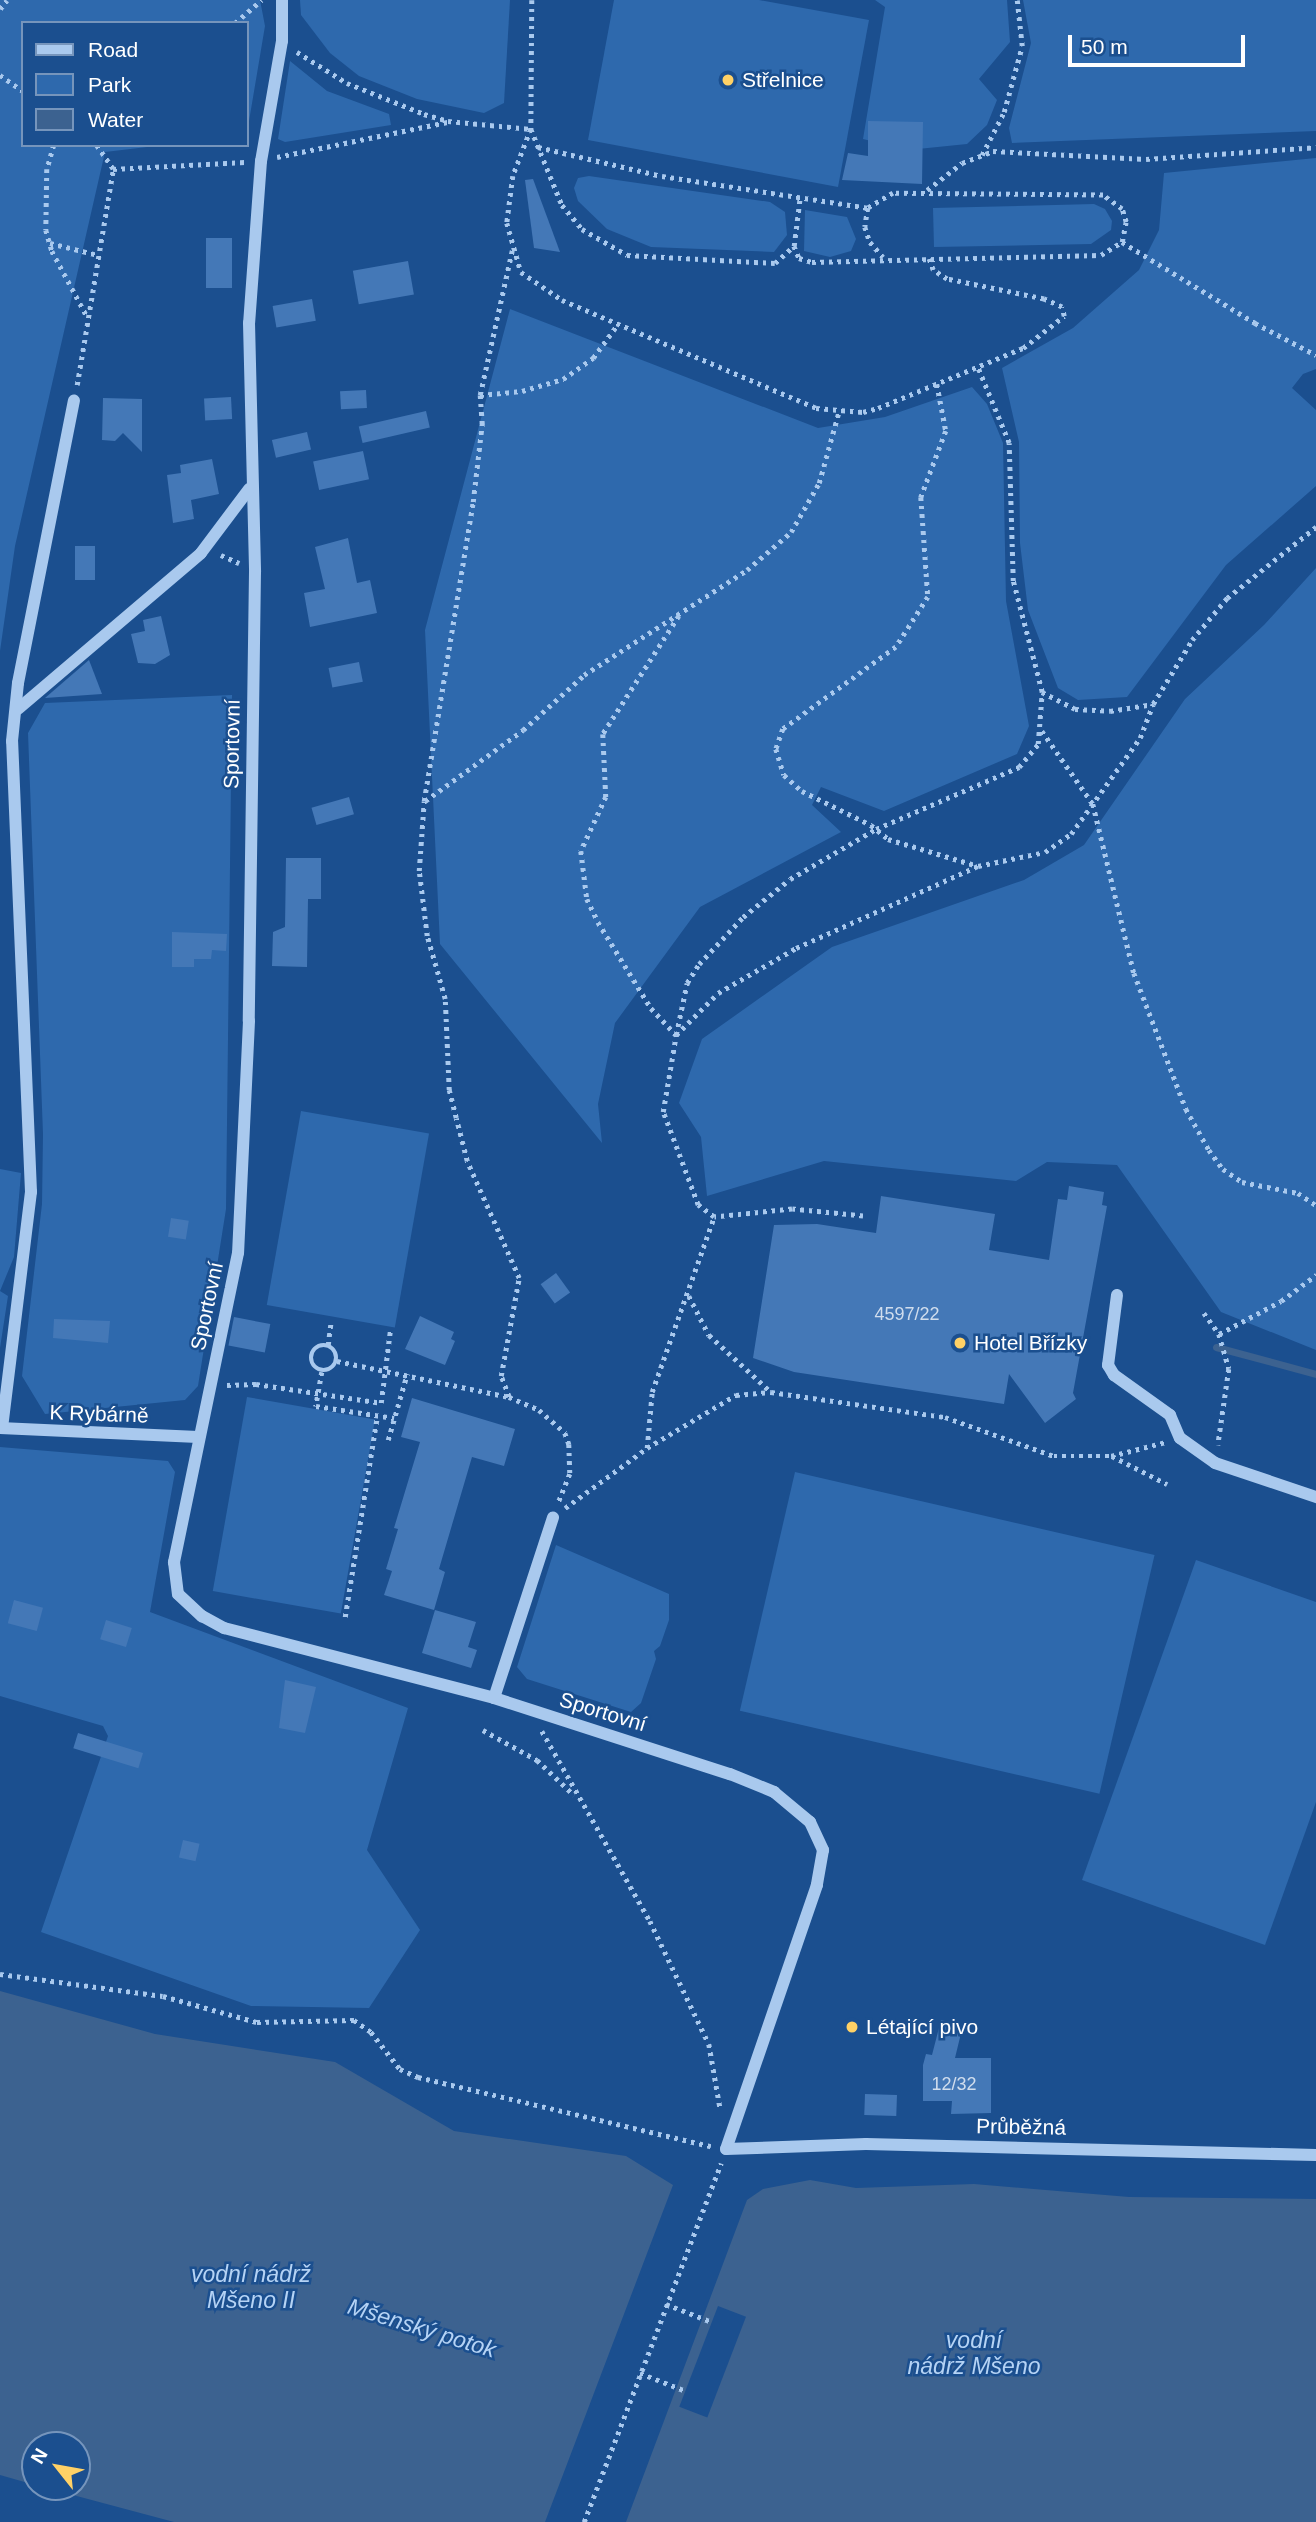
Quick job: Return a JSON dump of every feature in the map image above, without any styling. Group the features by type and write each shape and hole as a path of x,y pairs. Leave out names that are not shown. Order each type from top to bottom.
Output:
{"street":[{"name":"Sportovní","path":"282,0 282,41 261,161 249,323 250,489 254,572 249,1021 238,1253 174,1562 178,1594 186,1604 224,1628 494,1698 661,1750 774,1792 810,1822 823,1850 817,1885 726,2149"},
{"path":"1,1428 31,1192 12,741 18,709 18,683 74,400"},
{"path":"18,709 201,553 250,489"},
{"path":"1117,1294 1108,1365 1114,1376 1170,1415 1180,1438 1215,1463 1316,1497"},
{"name":"K Rybárně","path":"1,1428 198,1437"},
{"path":"494,1698 553,1517"},
{"name":"Průběžná","path":"726,2149 866,2144 1316,2155"}],"path":[{"path":"0,9 7,0"},
{"path":"237,21 261,0"},
{"path":"532,0 531,129 562,205 582,229 627,255 775,263 794,246"},
{"path":"981,156 1004,113 1017,70 1022,46 1017,0"},
{"path":"282,41 348,83 448,121 531,129"},
{"path":"0,75 21,90"},
{"path":"113,169 261,161 448,121"},
{"path":"531,129 513,176 507,223 512,251 521,272 539,287 786,397 839,411 871,410 1023,348 1064,316 1062,307 1044,299 947,279 933,270 929,259"},
{"path":"54,147 44,201 50,243 88,318"},
{"path":"74,400 113,169 97,147"},
{"path":"537,147 662,176 800,197 868,208 893,193 926,191 1103,195 1122,209 1126,222 1122,242 1101,255 929,259 883,257 812,262 799,258 794,246 800,197"},
{"path":"926,191 962,163 993,152 1146,159 1316,147"},
{"path":"868,208 865,228 870,242 883,257"},
{"path":"1122,242 1255,323 1316,355"},
{"path":"50,243 98,255"},
{"path":"509,1397 501,1376 519,1278 467,1161 449,1090 445,999 427,936 421,884 425,801 473,502 482,424 480,395 512,251"},
{"path":"480,395 522,391 563,379 593,358 618,324"},
{"path":"863,1216 781,1209 714,1217 698,1205 663,1112 687,983 713,945 790,879 876,829 1020,767 1038,744 1042,730 1042,692 1013,581 1009,443 978,368"},
{"path":"937,384 946,431 921,497 928,597 896,647 783,729 776,749 784,775 802,791 912,849 978,866"},
{"path":"425,801 523,730 584,675 634,639 679,616 747,570 791,532 819,483 839,411"},
{"path":"676,1035 718,993 796,948 978,866 1045,852 1071,834 1140,738 1153,704 1192,640 1227,598 1316,527"},
{"path":"201,553 220,554 254,572"},
{"path":"676,1035 651,1008 598,922 587,899 581,851 606,797 603,734 679,616"},
{"path":"1042,692 1075,709 1110,711 1153,704"},
{"path":"1042,730 1093,804 1134,974 1186,1110 1223,1169 1242,1182 1298,1193 1316,1205"},
{"path":"647,1448 652,1392 714,1217"},
{"path":"1219,1334 1281,1301 1316,1275"},
{"path":"688,1295 709,1335 771,1392"},
{"path":"1203,1313 1219,1334 1229,1369 1215,1463"},
{"path":"331,1320 328,1345 337,1361"},
{"path":"209,1387 256,1384 380,1403 390,1332"},
{"path":"322,1372 311,1363 311,1353 328,1345"},
{"path":"394,1418 316,1406 322,1372 337,1361 385,1369 509,1397 554,1422 569,1444 569,1474 553,1517"},
{"path":"388,1440 407,1374"},
{"path":"553,1517 647,1448 736,1395 771,1392 945,1417 1054,1456 1111,1456 1180,1438"},
{"path":"345,1617 377,1417"},
{"path":"1111,1456 1167,1484"},
{"path":"531,1709 577,1798 650,1921 709,2044 726,2149 584,2522"},
{"path":"482,1730 537,1760 577,1798"},
{"path":"0,1974 163,1997 257,2022 354,2020 371,2032 400,2069 418,2077 726,2149"},
{"path":"666,2304 712,2322"},
{"path":"640,2373 686,2391"}],"green space":[{"path":"0,0 260,0 265,26 248,127 248,21 21,21 21,147 147,147 105,152 15,546 0,651"},
{"path":"300,0 510,0 504,103 484,113 417,99 359,76 330,53 301,15"},
{"name":"Střelnice","path":"614,0 759,0 869,20 838,187 588,140"},
{"path":"875,0 1007,0 1010,42 979,79 997,100 987,125 967,144 908,150 863,139 885,7"},
{"path":"1023,0 1316,0 1316,131 1012,143 1009,128 1031,43"},
{"path":"290,61 327,91 389,114 391,125 285,142 278,139"},
{"path":"1316,158 1316,369 1303,374 1292,388 1316,410 1316,486 1226,565 1127,697 1078,700 1058,688 1028,610 1020,543 1019,442 1002,368 1073,328 1139,270 1159,230 1164,173"},
{"path":"589,176 770,202 785,212 787,235 774,252 651,247 607,229 578,201 574,188 578,178"},
{"path":"1094,204 1105,209 1112,221 1111,230 1091,244 934,247 933,208"},
{"path":"805,210 847,217 856,239 851,251 830,257 804,251"},
{"path":"510,309 818,428 885,417 972,387 987,404 1003,443 1006,601 1029,726 1017,754 884,811 821,787 812,805 841,832 700,907 615,1023 598,1104 602,1143 440,944 425,630"},
{"path":"1316,568 1316,1350 1221,1312 1117,1165 1047,1162 1016,1181 824,1161 707,1196 701,1137 679,1103 702,1039 832,947 1024,880 1084,845 1185,699 1264,625"},
{"path":"232,695 226,1209 198,1386 185,1400 45,1414 22,1376 42,1204 43,1134 28,733 45,703"},
{"path":"301,1111 429,1134 395,1328 267,1305"},
{"path":"0,1169 21,1173 14,1257 0,1291"},
{"path":"0,1291 8,1296 0,1348"},
{"path":"247,1397 375,1420 341,1614 213,1591"},
{"path":"0,1447 168,1461 175,1472 150,1612 408,1708 367,1850 420,1930 369,2008 251,2006 41,1932 108,1736 103,1726 0,1696"},
{"path":"795,1472 1155,1555 1099,1794 740,1711"},
{"path":"556,1545 669,1594 669,1620 660,1646 654,1651 656,1659 641,1703 631,1712 527,1679 517,1667"},
{"path":"1196,1560 1316,1602 1316,1802 1265,1945 1082,1880"}],"water":[{"name":"vodní nádrž Mšeno II","path":"0,1991 155,2034 335,2062 454,2131 626,2156 673,2185 545,2522 174,2522 91,2500 91,2431 21,2431 21,2481 0,2475"},
{"name":"vodní nádrž Mšeno","path":"810,2180 856,2188 974,2184 1129,2197 1316,2199 1316,2522 626,2522 747,2200 763,2189"}],"pier":[{"path":"718,2306 746,2317 707,2418 679,2407"}],"building":[{"path":"868,121 923,122 922,184 842,180 848,153 868,156"},
{"path":"533,179 560,252 534,248 525,180"},
{"path":"206,238 232,238 232,288 206,288"},
{"path":"408,261 414,294 359,304 353,271"},
{"path":"312,299 316,321 276,328 273,306"},
{"path":"366,390 367,408 341,409 340,391"},
{"path":"231,397 232,419 205,420 204,398"},
{"path":"103,398 142,399 142,452 123,433 115,441 102,440"},
{"path":"426,411 430,428 363,443 359,427"},
{"path":"307,432 311,450 276,458 272,440"},
{"path":"363,451 369,479 319,490 313,462"},
{"path":"212,459 219,494 191,500 194,519 173,523 167,475 181,473 180,465"},
{"path":"348,538 357,583 370,580 377,613 310,627 304,593 325,589 315,547"},
{"path":"75,546 95,546 95,580 75,580"},
{"path":"161,616 170,655 155,664 138,663 131,634 145,631 143,620"},
{"path":"89,660 102,694 45,698"},
{"path":"359,662 363,682 332,688 329,668"},
{"path":"349,797 354,814 316,825 312,808"},
{"path":"286,858 321,858 321,899 308,899 307,967 272,966 273,932 285,927"},
{"path":"172,932 227,934 226,951 212,950 211,959 194,959 194,967 172,967"},
{"path":"1069,1186 1104,1192 1102,1205 1107,1206 1073,1393 1076,1399 1045,1423 1009,1374 1004,1404 794,1372 753,1358 774,1225 817,1224 876,1233 881,1196 995,1214 989,1250 1049,1260 1058,1199 1067,1200"},
{"path":"171,1218 189,1221 186,1240 168,1237"},
{"path":"556,1273 570,1292 555,1304 541,1284"},
{"path":"420,1316 454,1332 451,1339 455,1341 445,1365 405,1349"},
{"path":"234,1317 270,1324 265,1353 228,1345"},
{"path":"54,1319 110,1321 108,1343 53,1338"},
{"path":"412,1398 515,1429 504,1466 472,1457 439,1569 445,1572 434,1610 384,1595 392,1571 386,1569 398,1529 394,1528 420,1442 401,1437"},
{"path":"14,1600 43,1608 37,1631 8,1623"},
{"path":"435,1610 476,1622 468,1647 477,1650 471,1668 422,1653"},
{"path":"106,1620 132,1628 126,1647 100,1639"},
{"path":"285,1680 316,1687 305,1733 279,1728"},
{"path":"78,1733 143,1753 138,1768 73,1748"},
{"path":"183,1840 200,1844 196,1861 179,1858"},
{"path":"941,2020 963,2025 955,2058 991,2058 991,2113 951,2114 952,2101 923,2101 923,2065 926,2054 932,2055"},
{"path":"865,2094 897,2095 896,2116 864,2115"}],"waterway":[{"path":"1216,1347 1316,1374"}],"place":[{"name":"Střelnice","path":"728,80"},
{"name":"Hotel Břízky","path":"960,1343"},
{"name":"Létající pivo","path":"852,2027"}],"water label":[{"name":"Mšenský potok","path":"422,2328"}]}
